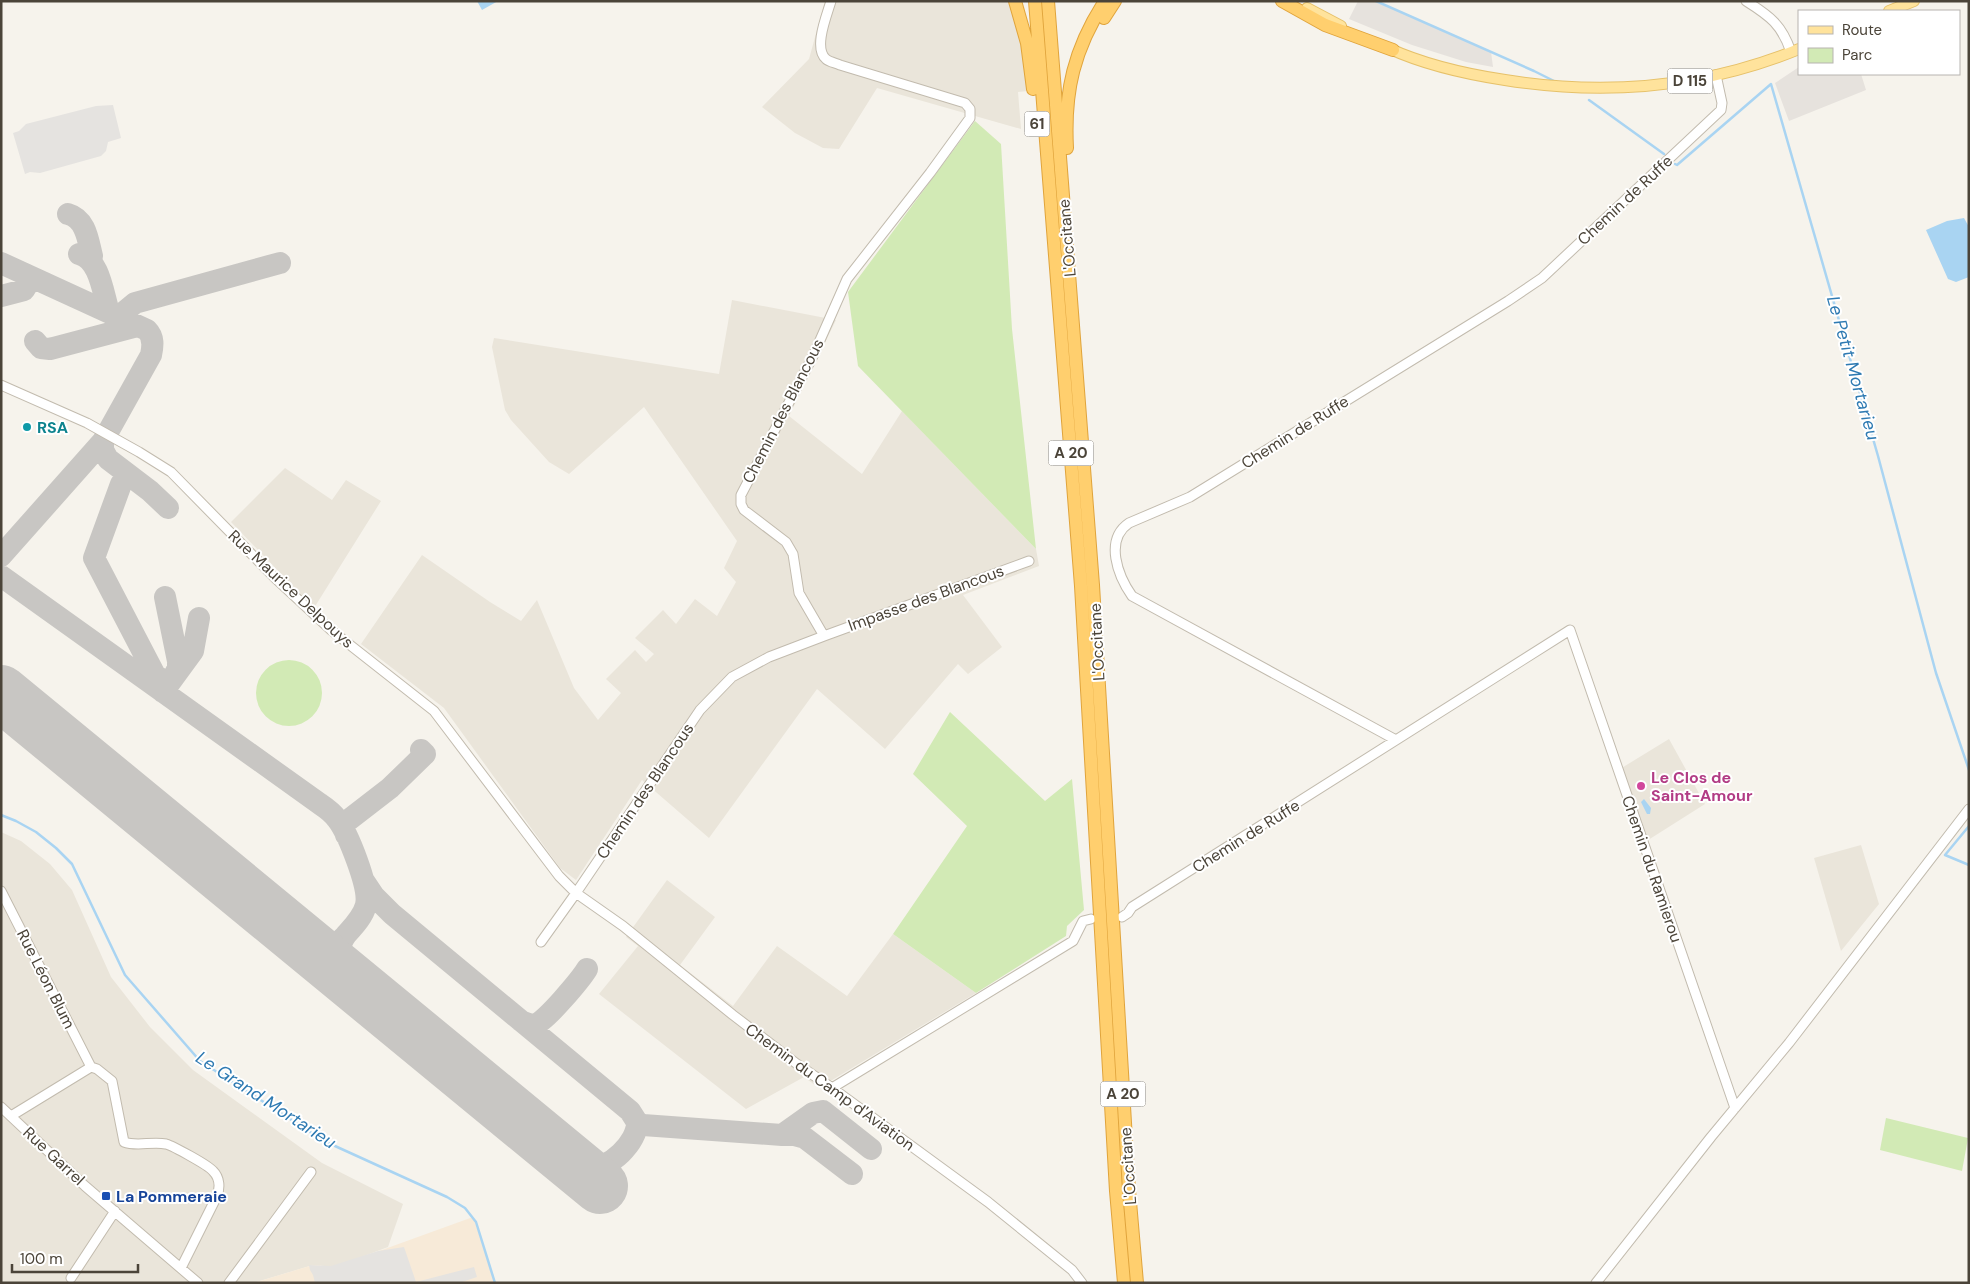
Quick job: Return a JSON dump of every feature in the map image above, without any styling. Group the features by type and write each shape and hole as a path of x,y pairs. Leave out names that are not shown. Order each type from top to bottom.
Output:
{"highway":[{"name":"61","path":"1015,1 1028,43 1038,136 1054,248"},
{"name":"L'Occitane","path":"1035,1 1081,586 1115,1171 1124,1283"},
{"name":"L'Occitane","path":"1048,1 1094,586 1127,1160 1137,1283"},
{"name":"61","path":"1070,276 1066,138 1068,94 1072,72 1079,51 1105,1"},
{"name":"61","path":"1068,94 1084,53 1116,1"},
{"path":"1282,1 1325,25 1393,50"}],"main road":[{"name":"D 115","path":"1295,1 1346,29 1393,50 1455,71 1552,87 1610,89 1646,87 1716,75 1759,64 1795,50"},
{"path":"1892,10 1914,1"}],"street":[{"name":"Chemin des Blancous","path":"541,942 700,710 732,676 769,657 824,636 800,593 793,554 786,542 744,510 741,504 741,495 813,356 847,279 930,173 970,118 970,112 966,103 840,65 826,59 821,51 821,38 831,1"},
{"path":"1746,1 1771,17 1795,50"},
{"name":"Chemin de Ruffe","path":"1396,740 1132,596 1122,583 1118,571 1115,545 1118,535 1129,522 1190,497 1508,302 1542,278 1721,110 1722,103 1716,75"},
{"name":"Rue Maurice Delpouys","path":"1,385 87,422 171,472 275,578 331,630 434,711 559,876 576,893"},
{"name":"Impasse des Blancous","path":"824,636 1028,561"},
{"name":"Chemin de Ruffe","path":"1122,917 1140,902 1570,630"},
{"name":"Chemin du Ramierou","path":"1570,630 1735,1108"},
{"path":"1596,1283 1789,1042 1968,809"},
{"name":"Rue Léon Blum","path":"1,891 91,1067 97,1069 112,1081 124,1142 131,1145 166,1144 213,1171 218,1179 220,1188 217,1196 180,1268"},
{"name":"Chemin du Camp d'Aviation","path":"576,893 623,926 797,1064 988,1202 1072,1270 1082,1283"},
{"path":"832,1088 1044,960 1073,941 1083,921 1091,919"},
{"path":"10,1116 91,1067"},
{"name":"Rue Garrel","path":"1,1107 85,1186 198,1283"},
{"path":"228,1283 311,1172"},
{"path":"72,1278 116,1211"}],"shaded area":[{"path":"825,1 1008,1 1015,17 1021,42 1028,91 1018,92 1021,129 877,88 839,149 823,148 795,133 762,107 809,59"},
{"path":"1358,1 1377,1 1491,52 1493,67 1466,62 1412,45 1349,19"},
{"path":"1798,68 1798,75 1861,75 1866,90 1789,121 1775,83"},
{"path":"113,105 121,138 108,142 106,151 101,156 40,173 30,172 25,174 13,133 19,131 26,124 96,106"},
{"path":"732,300 836,320 789,416 862,474 902,411 1036,549 1039,566 963,595 1002,647 968,674 958,664 885,749 817,689 709,838 642,780 576,880 560,868 444,708 361,644 422,555 521,621 537,600 574,688 598,720 621,693 606,679 635,650 646,662 654,654 635,638 663,610 676,624 695,599 717,616 736,582 724,568 737,541 644,407 569,474 549,462 511,420 505,410 492,347 494,338 719,374"},
{"path":"285,468 332,500 346,480 381,501 314,608 231,522"},
{"path":"1669,739 1705,804 1645,842 1620,769"},
{"path":"1,832 21,841 50,864 72,890 111,977 150,1027 193,1070 322,1163 403,1204 388,1247 335,1267 313,1265 253,1283 1,1283"},
{"path":"1861,845 1879,904 1841,951 1814,858"},
{"path":"667,880 715,917 680,965 733,1006 777,946 847,996 893,934 976,993 819,1088 804,1077 746,1109 599,994 638,946 626,937"},
{"path":"473,1217 496,1283 253,1283 313,1265 335,1267"},
{"path":"404,1247 416,1282 474,1267 477,1277 459,1283 315,1283 310,1270 309,1265 331,1266 378,1251"}],"green space":[{"path":"975,121 1001,144 1012,329 1036,549 858,366 848,292"},
{"path":"289,660 301,663 312,670 319,681 322,693 319,705 312,716 301,723 289,726 277,723 266,716 259,705 256,693 259,681 266,670 277,663"},
{"path":"950,712 1045,801 1072,779 1084,910 1067,926 1066,936 976,993 893,934 967,826 913,774"},
{"path":"1886,1118 1968,1138 1962,1171 1880,1150"}],"water":[{"path":"477,1 498,1 482,10"},
{"path":"1964,218 1969,227 1969,277 1956,282 1948,279 1926,230 1947,221"},
{"path":"1644,799 1651,808 1650,814 1647,814 1641,802"}],"waterway":[{"name":"Le Petit Mortarieu","path":"1376,1 1554,81"},
{"name":"Le Petit Mortarieu","path":"1675,164 1677,165 1771,84 1878,456 1936,673 1969,770"},
{"name":"Le Petit Mortarieu","path":"1589,100 1664,154"},
{"name":"Le Grand Mortarieu","path":"1,815 36,832 72,864 125,975 200,1061 324,1141 447,1197 465,1208 476,1222 495,1283"},
{"name":"Le Petit Mortarieu","path":"1969,826 1945,855 1969,865"}],"taxiway":[{"path":"68,214 79,220 82,225 92,256"},
{"path":"79,254 86,257 96,270 109,312"},
{"path":"1,263 147,330 152,339 151,355 103,441 1,556"},
{"path":"118,317 135,303 280,263"},
{"path":"1,296 24,290 32,277"},
{"path":"35,341 41,348 50,349 137,326"},
{"path":"103,441 103,450 108,459 150,491 168,508"},
{"path":"121,484 94,558 155,675 162,680 163,686"},
{"path":"1,576 331,812 347,836 365,886 366,905 363,914 342,939 331,946 322,948 305,943 280,922"},
{"path":"165,597 178,661 178,668 174,676"},
{"path":"163,692 193,651 199,618"},
{"path":"346,835 344,828 346,822 390,788 425,754 421,750"},
{"path":"364,881 374,896 392,914 630,1111 637,1122 636,1130 628,1146 613,1160 597,1167 589,1168 579,1165 551,1146"},
{"path":"346,935 340,946 340,957 349,979"},
{"path":"521,1021 532,1025 541,1021 563,1000 587,969"},
{"path":"637,1122 643,1125 782,1135 813,1113 823,1111 871,1149"},
{"path":"782,1135 794,1135 805,1138 852,1174"}],"runway":[{"path":"1,693 600,1186"}],"place":[{"name":"RSA","path":"27,427"},
{"name":"Le Clos de Saint-Amour","path":"1641,786"},
{"name":"La Pommeraie","path":"106,1196"}]}
